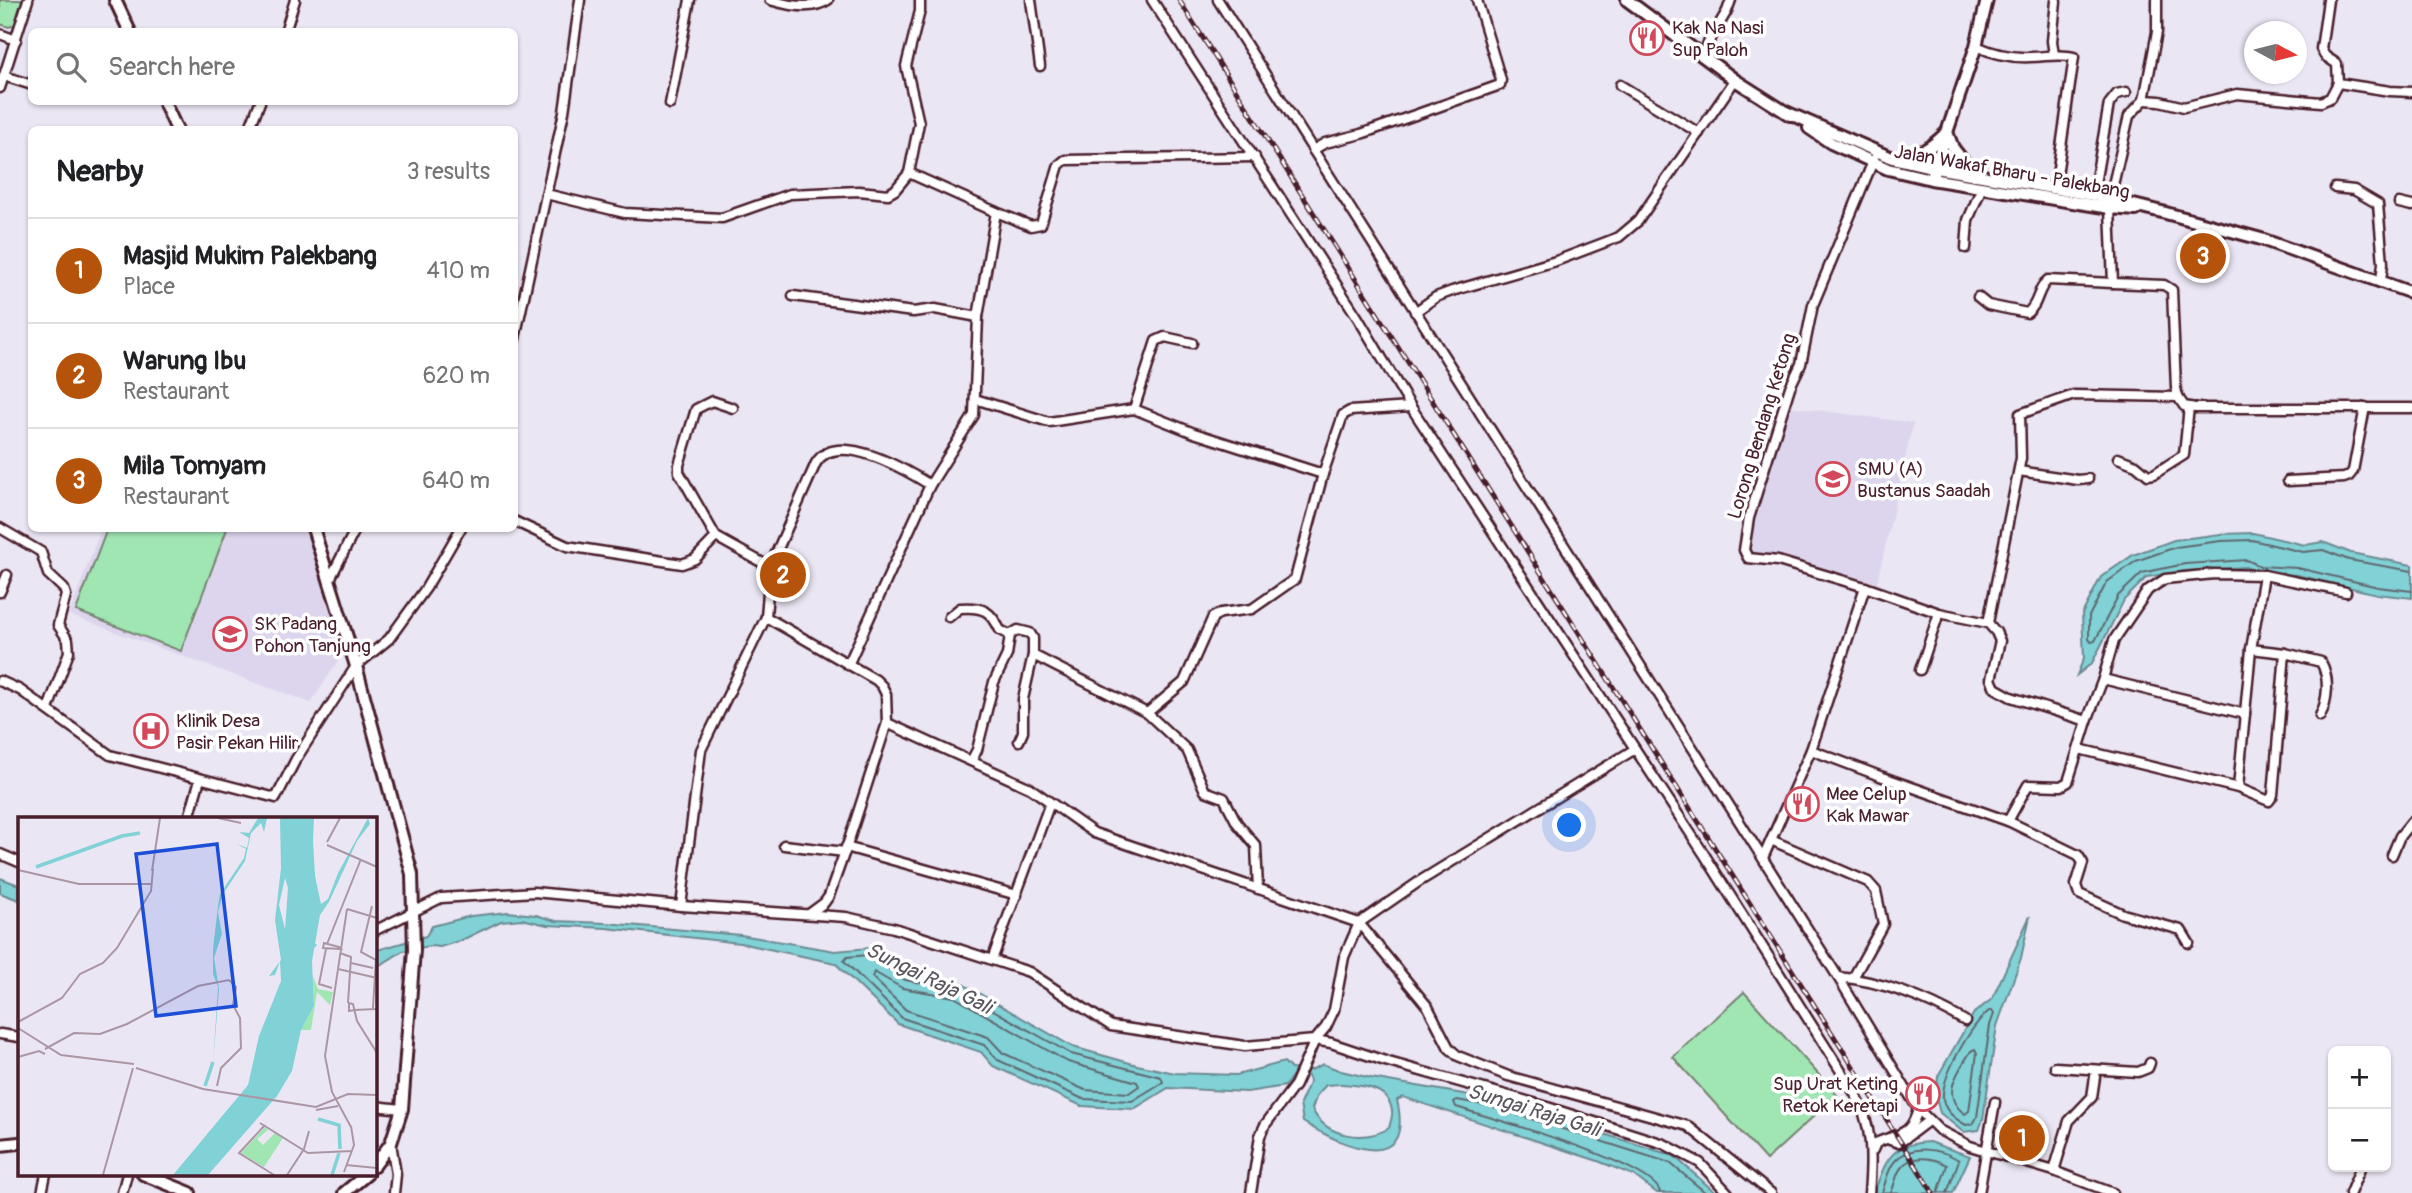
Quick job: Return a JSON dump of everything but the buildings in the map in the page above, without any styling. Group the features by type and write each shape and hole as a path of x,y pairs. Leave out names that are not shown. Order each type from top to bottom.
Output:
{"main road":[{"path":"115,0 128,28"},
{"name":"Jalan Wakaf Bharu - Palekbang","path":"1627,0 1735,80 1786,112 1874,158 1888,169 1974,175 2093,195 2110,203"},
{"path":"1933,173 1976,46 1987,0"},
{"path":"165,105 175,126"},
{"path":"1892,158 1913,156 1932,147 1947,132"},
{"path":"1947,132 1953,148 1974,175"},
{"name":"Jalan Wakaf Bharu - Palekbang","path":"1874,158 1892,158 1982,187 2162,212 2261,239 2412,293"},
{"path":"314,532 356,666 412,874 414,944 402,1109 391,1143 376,1163"},
{"path":"0,1145 18,1143"},
{"path":"148,1176 190,1193"},
{"path":"344,1193 365,1176"}],"street":[{"path":"286,28 295,0"},
{"path":"518,324 564,111 580,0"},
{"path":"670,104 690,0"},
{"path":"770,0 786,5 814,5 828,0"},
{"path":"546,194 627,214 722,218 792,194 860,191 888,194 895,190 909,173 919,123 906,66 920,11 920,0"},
{"path":"1031,0 1040,66"},
{"path":"1152,0 1358,318 1411,407 1704,854 1863,1108 1872,1153 1869,1193"},
{"path":"1218,0 1763,858 1918,1109 1928,1121 1952,1138 2113,1193"},
{"path":"1314,150 1325,143 1373,130 1500,85 1501,80 1477,0"},
{"path":"1701,55 1731,0"},
{"path":"2113,283 2110,203 2126,124 2129,116 2144,100 2157,32 2158,0"},
{"path":"2144,100 2184,107 2237,93 2321,102 2330,98 2338,83 2337,64 2325,57 2321,49 2328,0"},
{"path":"2054,55 2052,36 2056,1"},
{"path":"0,88 26,3"},
{"path":"0,34 16,40"},
{"path":"1976,46 2007,56 2074,57 2055,189"},
{"path":"4,76 28,84"},
{"path":"1415,312 1436,297 1452,291 1556,261 1619,237 1638,220 1735,80"},
{"path":"2338,83 2412,92"},
{"path":"1620,85 1699,133"},
{"path":"2093,195 2109,104 2117,94 2126,92"},
{"path":"251,126 259,105"},
{"path":"909,173 1031,226 1041,223 1059,165 1065,160 1255,157"},
{"name":"Lorong Bendang Ketong","path":"1874,158 1813,305 1801,364 1790,387 1749,518 1744,550 1748,558 1779,561 1939,613 1988,623"},
{"path":"1966,248 1968,220 1982,187"},
{"path":"2335,188 2354,190 2378,204 2383,263 2381,282"},
{"path":"2399,204 2412,206"},
{"path":"848,665 930,485 973,416 978,317 996,212"},
{"path":"1978,297 1988,305 2027,313 2033,309 2043,284 2048,280 2164,285 2172,290 2178,397 2181,403 2189,407 2412,408"},
{"path":"793,296 915,312 935,309 978,317"},
{"path":"1134,409 1156,341 1165,337 1192,343"},
{"path":"2087,721 2011,697 1995,688 1991,679 2000,641 1988,623 2019,471 2022,446 2020,414 2074,395 2178,397"},
{"path":"975,399 1049,422 1134,409 1194,433 1323,474"},
{"path":"733,408 712,401 696,409 679,465 682,479 716,537 770,567"},
{"path":"1147,713 1184,682 1213,617 1225,612 1252,609 1294,579 1323,474 1345,413 1411,407"},
{"path":"2118,458 2136,465 2148,475 2181,458 2185,451 2189,407"},
{"path":"2288,481 2349,476 2353,471 2365,408"},
{"path":"681,906 701,750 765,617 770,567 816,463 825,453 843,449 894,464 930,485"},
{"path":"2019,471 2078,480 2088,479"},
{"path":"518,523 568,546 682,564 695,559 716,537"},
{"path":"0,528 41,552 48,574 64,589 66,595 58,625 68,640 69,652 48,709"},
{"path":"329,580 354,532"},
{"path":"0,681 20,690 110,755 276,798 296,759 356,666 389,639 426,588 459,532"},
{"path":"2008,821 2028,785 2066,784 2103,679 2114,639 2148,590 2156,583 2165,579 2214,574 2264,575 2346,592"},
{"path":"0,592 7,575"},
{"path":"2238,788 2251,649 2264,575"},
{"path":"1763,858 1811,750 1865,587"},
{"path":"949,617 960,608 986,611 995,617 1000,630 1010,635"},
{"path":"1920,670 1939,613"},
{"path":"765,617 882,685 886,694 887,723 846,849 828,898 810,914"},
{"path":"971,761 994,682 1006,657 1010,635 1018,630 1030,633 1033,638 1033,655 1023,701 1023,730 1019,741"},
{"path":"2251,649 2286,653 2322,663 2326,704 2320,716"},
{"path":"2079,749 2238,788 2265,800 2272,799 2286,653"},
{"path":"1033,655 1147,713 1186,749 1205,791 1224,798 1237,823 1255,844 1258,855 1258,889"},
{"path":"2103,679 2245,714"},
{"path":"887,723 1032,789 1094,833 1359,923 1428,1007 1450,1048 1458,1056 1508,1076 1688,1126 1771,1193"},
{"path":"1251,1193 1265,1125 1295,1085 1308,1054 1334,1010 1344,957 1359,923 1420,881 1635,749"},
{"path":"1811,750 2008,821 2081,856 2083,863 2076,888 2081,896 2123,914 2181,930 2189,943"},
{"path":"189,817 200,779"},
{"path":"992,960 1051,803"},
{"path":"2392,855 2400,836 2412,821"},
{"path":"1771,840 1868,882 1876,891 1883,924 1853,978"},
{"path":"784,845 846,849 1017,895"},
{"path":"0,854 18,862"},
{"path":"376,930 443,898 534,892 681,906 846,916 894,928 1029,972 1113,1027 1247,1046 1315,1041 1331,1043 1664,1144 1700,1163 1728,1193"},
{"path":"1838,977 1853,978 1905,993 1965,1021"},
{"path":"0,1034 18,1037"},
{"path":"2056,1067 2140,1072 2148,1068 2150,1063"},
{"path":"2054,1171 2069,1121 2092,1097 2096,1070"},
{"path":"1979,1193 1994,1102"},
{"path":"376,1106 402,1109"},
{"path":"1872,1153 1876,1143 1906,1132 1913,1125 1918,1109"},
{"path":"1886,1138 1899,1143 1928,1121"},
{"path":"391,1143 396,1174 394,1193"},
{"path":"2350,1193 2359,1172"},
{"path":"41,1193 45,1176"},
{"path":"122,1193 126,1176"}],"shaded area":[{"name":"SMU (A) Bustanus Saadah","path":"1788,406 1913,423 1877,583 1770,556 1756,555 1748,550"},
{"name":"SK Padang Pohon Tanjung","path":"100,532 312,532 344,652 311,703 69,615"}],"green space":[{"path":"0,0 24,0 17,24 9,27 0,24"},
{"path":"106,532 226,532 181,651 76,611"},
{"path":"1744,992 1837,1095 1766,1160 1673,1057"}],"water":[{"path":"2253,533 2305,545 2323,542 2351,553 2412,565 2412,598 2377,594 2297,575 2258,573 2246,567 2147,577 2124,600 2092,663 2077,675 2084,658 2082,614 2101,577 2133,555 2174,540"},
{"path":"0,878 18,885 18,900 0,893"},
{"name":"Sungai Raja Gali","path":"508,912 536,915 556,921 741,935 835,951 870,948 907,974 959,982 1073,1047 1175,1073 1237,1075 1284,1062 1291,1069 1311,1070 1323,1064 1371,1078 1492,1099 1674,1156 1716,1193 1657,1193 1633,1175 1598,1161 1403,1097 1397,1100 1400,1125 1395,1140 1385,1148 1354,1146 1303,1122 1300,1104 1310,1081 1308,1076 1293,1075 1285,1086 1247,1092 1168,1088 1134,1109 1082,1106 993,1066 981,1052 898,1024 835,963 740,943 606,928 547,925 522,919 501,921 462,940 440,947 403,951 376,966 376,950 426,936 432,926 471,916","holes":["1326,1085 1364,1086 1379,1092 1390,1103 1392,1117 1389,1128 1379,1133 1346,1135 1326,1126 1312,1109 1317,1095"]},
{"path":"2030,916 2021,958 1997,1026 1983,1119 1979,1130 1963,1132 1940,1113 1936,1098 1938,1076 1974,1013 1992,999"},
{"path":"1929,1142 1970,1156 1953,1193 1874,1193 1891,1156 1905,1146"}],"railway":[{"path":"1179,0 1933,1193"}],"place":[{"name":"Kak Na Nasi Sup Paloh","path":"1647,38"},
{"name":"Mila Tomyam","path":"2203,256"},
{"name":"SMU (A) Bustanus Saadah","path":"1833,479"},
{"name":"Warung Ibu","path":"783,575"},
{"name":"SK Padang Pohon Tanjung","path":"230,634"},
{"name":"Klinik Desa Pasir Pekan Hilir","path":"151,731"},
{"name":"Mee Celup Kak Mawar","path":"1802,804"},
{"name":"Sup Urat Keting Retok Keretapi","path":"1923,1094"},
{"name":"Masjid Mukim Palekbang","path":"2022,1138"}]}
